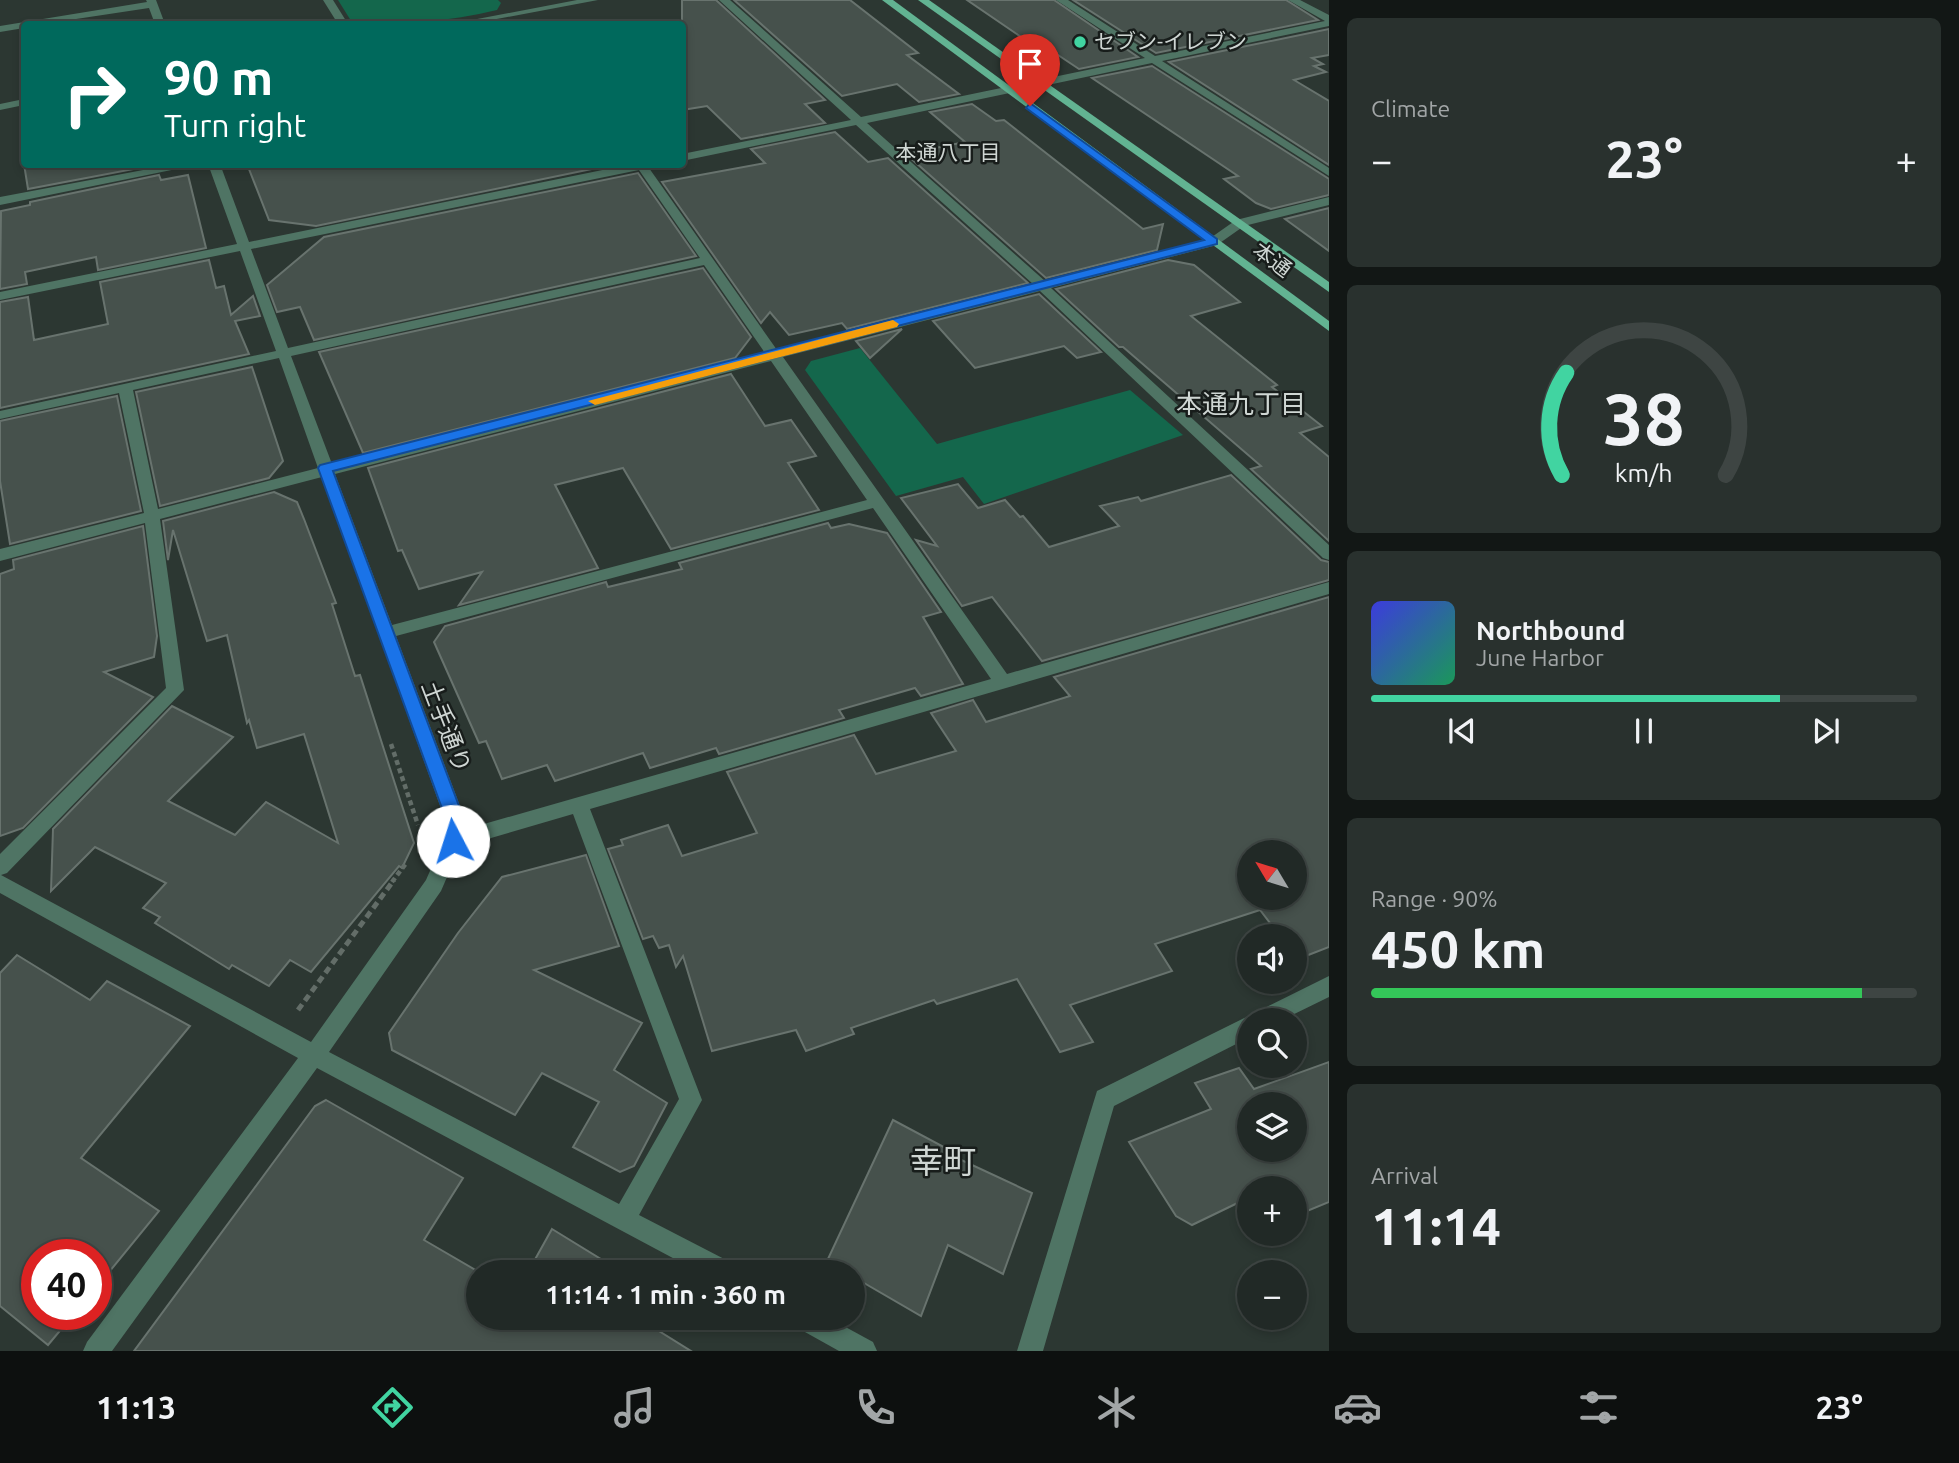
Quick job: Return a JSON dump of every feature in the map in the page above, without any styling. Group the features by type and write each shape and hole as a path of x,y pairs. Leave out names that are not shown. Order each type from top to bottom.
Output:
{"main road":[{"name":"本通","path":"887,0 1329,327"},
{"name":"本通","path":"923,0 1329,288"}],"street":[{"path":"328,0 341,21"},
{"path":"512,0 529,21"},
{"path":"474,21 593,0"},
{"path":"724,0 1041,285 1329,554"},
{"path":"1061,0 1329,173"},
{"path":"1293,0 1329,21"},
{"path":"48,21 152,2 159,21"},
{"path":"686,157 1329,21"},
{"path":"0,29 21,26"},
{"path":"0,107 21,103"},
{"path":"0,201 175,168"},
{"name":"土手通り","path":"96,1351 314,1055 434,885 453,841 453,814 215,168"},
{"path":"0,296 630,168"},
{"path":"647,168 874,503 1003,682"},
{"path":"0,555 325,468 1213,242 1240,223 1329,201"},
{"path":"0,415 710,260"},
{"path":"0,867 175,690 152,515 125,388"},
{"path":"385,633 874,503"},
{"path":"453,841 580,807 1329,588"},
{"path":"580,807 691,1100 625,1217"},
{"path":"0,883 314,1055 625,1217 702,1260"},
{"path":"1285,1008 1329,986"},
{"path":"1030,1351 1105,1099 1237,1033"},
{"path":"826,1330 864,1351"}],"path":[{"path":"387,733 418,823 418,834"},
{"path":"279,1036 410,858"}],"green space":[{"path":"338,0 498,0 501,3 497,10 443,20 351,21"},
{"path":"860,348 937,444 1130,390 1183,435 984,504 963,477 896,496 805,370 811,361"}],"building":[{"path":"682,0 716,0 825,100 805,104 825,123 741,139 707,106 686,109 686,21 682,21"},
{"path":"734,0 850,0 918,53 907,55 959,94 919,102 897,84 842,96"},
{"path":"967,0 1054,0 1138,57 1079,69 1031,37 1024,39"},
{"path":"1073,0 1286,0 1318,20 1156,53"},
{"path":"1329,29 1329,55 1312,58 1323,64 1314,66 1326,72 1294,80 1329,101 1329,165 1169,62"},
{"path":"1152,66 1329,179 1329,195 1271,209 1256,203 1224,179 1238,176 1092,78"},
{"path":"972,104 996,121 1004,120 1143,229 1163,224 1157,250 1046,278 906,154 965,142 930,112"},
{"path":"835,132 868,162 888,158 1028,283 847,329 842,323 789,335 770,312 761,323 662,182 765,163 751,149"},
{"path":"25,168 139,168 28,189"},
{"path":"249,168 597,168 316,226 269,220"},
{"path":"638,173 696,256 314,340 300,307 277,312 267,285 324,237"},
{"path":"159,175 161,180 188,175 206,248 98,270 96,257 25,272 27,284 0,289 1,211 30,205 30,202"},
{"path":"1329,208 1329,251 1285,219"},
{"path":"209,260 216,288 224,286 231,315 253,296 260,316 235,321 249,354 0,408 0,302 28,297 34,340 108,324 100,282"},
{"path":"1168,260 1194,265 1240,302 1191,316 1277,385 1272,387 1322,426 1300,433 1329,457 1329,541 1251,469 1261,466 1123,347 1119,347 1056,289"},
{"path":"703,268 751,337 735,358 363,453 319,352"},
{"path":"1039,294 1101,352 1077,358 1064,346 975,368 933,321"},
{"path":"902,329 870,358 856,341"},
{"path":"252,367 283,461 269,478 160,506 136,392"},
{"path":"731,374 765,426 791,420 816,456 788,463 819,510 671,549 623,468 555,485 598,568 459,605 482,572 419,589 402,550 398,551 368,468"},
{"path":"117,396 141,511 10,544 0,481 0,421"},
{"path":"1231,475 1321,560 1329,562 1329,580 1042,661 992,597 962,606 916,540 937,546 901,498 958,484 978,508 1005,500 1020,517 1023,516 1049,547 1119,526 1100,506 1138,497 1141,501"},
{"path":"274,492 297,502 304,519 336,603 332,604 355,676 360,675 414,843 402,868 399,866 311,972 290,960 269,986 232,965 229,969 155,923 160,917 143,908 166,883 95,847 51,891 53,829 172,706 233,737 168,801 235,835 266,802 338,843 304,734 257,748 249,720 247,723 227,635 207,641 173,530 168,560 163,521"},
{"path":"828,523 831,528 849,524 887,533 941,612 923,617 963,684 921,696 915,688 839,710 844,718 719,754 716,748 650,768 643,753 555,781 547,765 502,779 486,741 479,743 434,642 445,626 606,582 608,587 682,569 679,563"},
{"path":"143,526 157,636 154,657 104,672 153,697 23,828 0,836 0,574 14,569 13,560"},
{"path":"1329,597 1329,947 1307,956 1307,924 1271,924 1260,910 1155,944 1172,971 1070,1005 1093,1042 1060,1052 1017,979 937,1004 934,1000 851,1028 854,1034 806,1051 796,1030 712,1051 683,956 676,967 669,945 659,948 653,936 643,939 608,849 623,845 621,840 668,825 682,856 757,833 727,772 854,735 876,774 956,751 931,713 973,700 986,722 1070,696 1054,677"},
{"path":"586,855 619,946 534,970 642,1023 614,1070 667,1103 634,1166 620,1172 573,1147 599,1102 542,1073 515,1115 392,1050 389,1033 458,933 502,877"},
{"path":"17,955 90,1000 107,981 190,1026 81,1158 159,1211 112,1268 112,1239 21,1239 21,1323 0,1306 0,973"},
{"path":"1329,1062 1329,1202 1307,1211 1307,1176 1237,1176 1237,1203 1192,1225 1176,1216 1129,1142 1211,1109 1195,1083 1237,1069 1237,1078 1246,1078 1254,1089 1285,1078 1307,1078 1307,1070"},
{"path":"326,1100 463,1178 424,1240 466,1264 466,1330 657,1330 691,1351 134,1351 315,1106"},
{"path":"893,1120 959,1155 957,1158 1032,1193 1003,1274 948,1245 921,1316 865,1284 865,1260 827,1260"},
{"path":"552,1229 602,1260 535,1260"},
{"path":"30,1330 61,1330 48,1345"}],"slow traffic":[{"path":"595,401 893,324"}],"place":[{"name":"セブン-イレブン","path":"1080,42"}],"district":[{"name":"本通八丁目","path":"948,153"},
{"name":"本通九丁目","path":"1241,404"},
{"name":"幸町","path":"943,1161"}],"route":[{"path":"453,841 453,814 325,468 1213,242 1030,106"}]}
